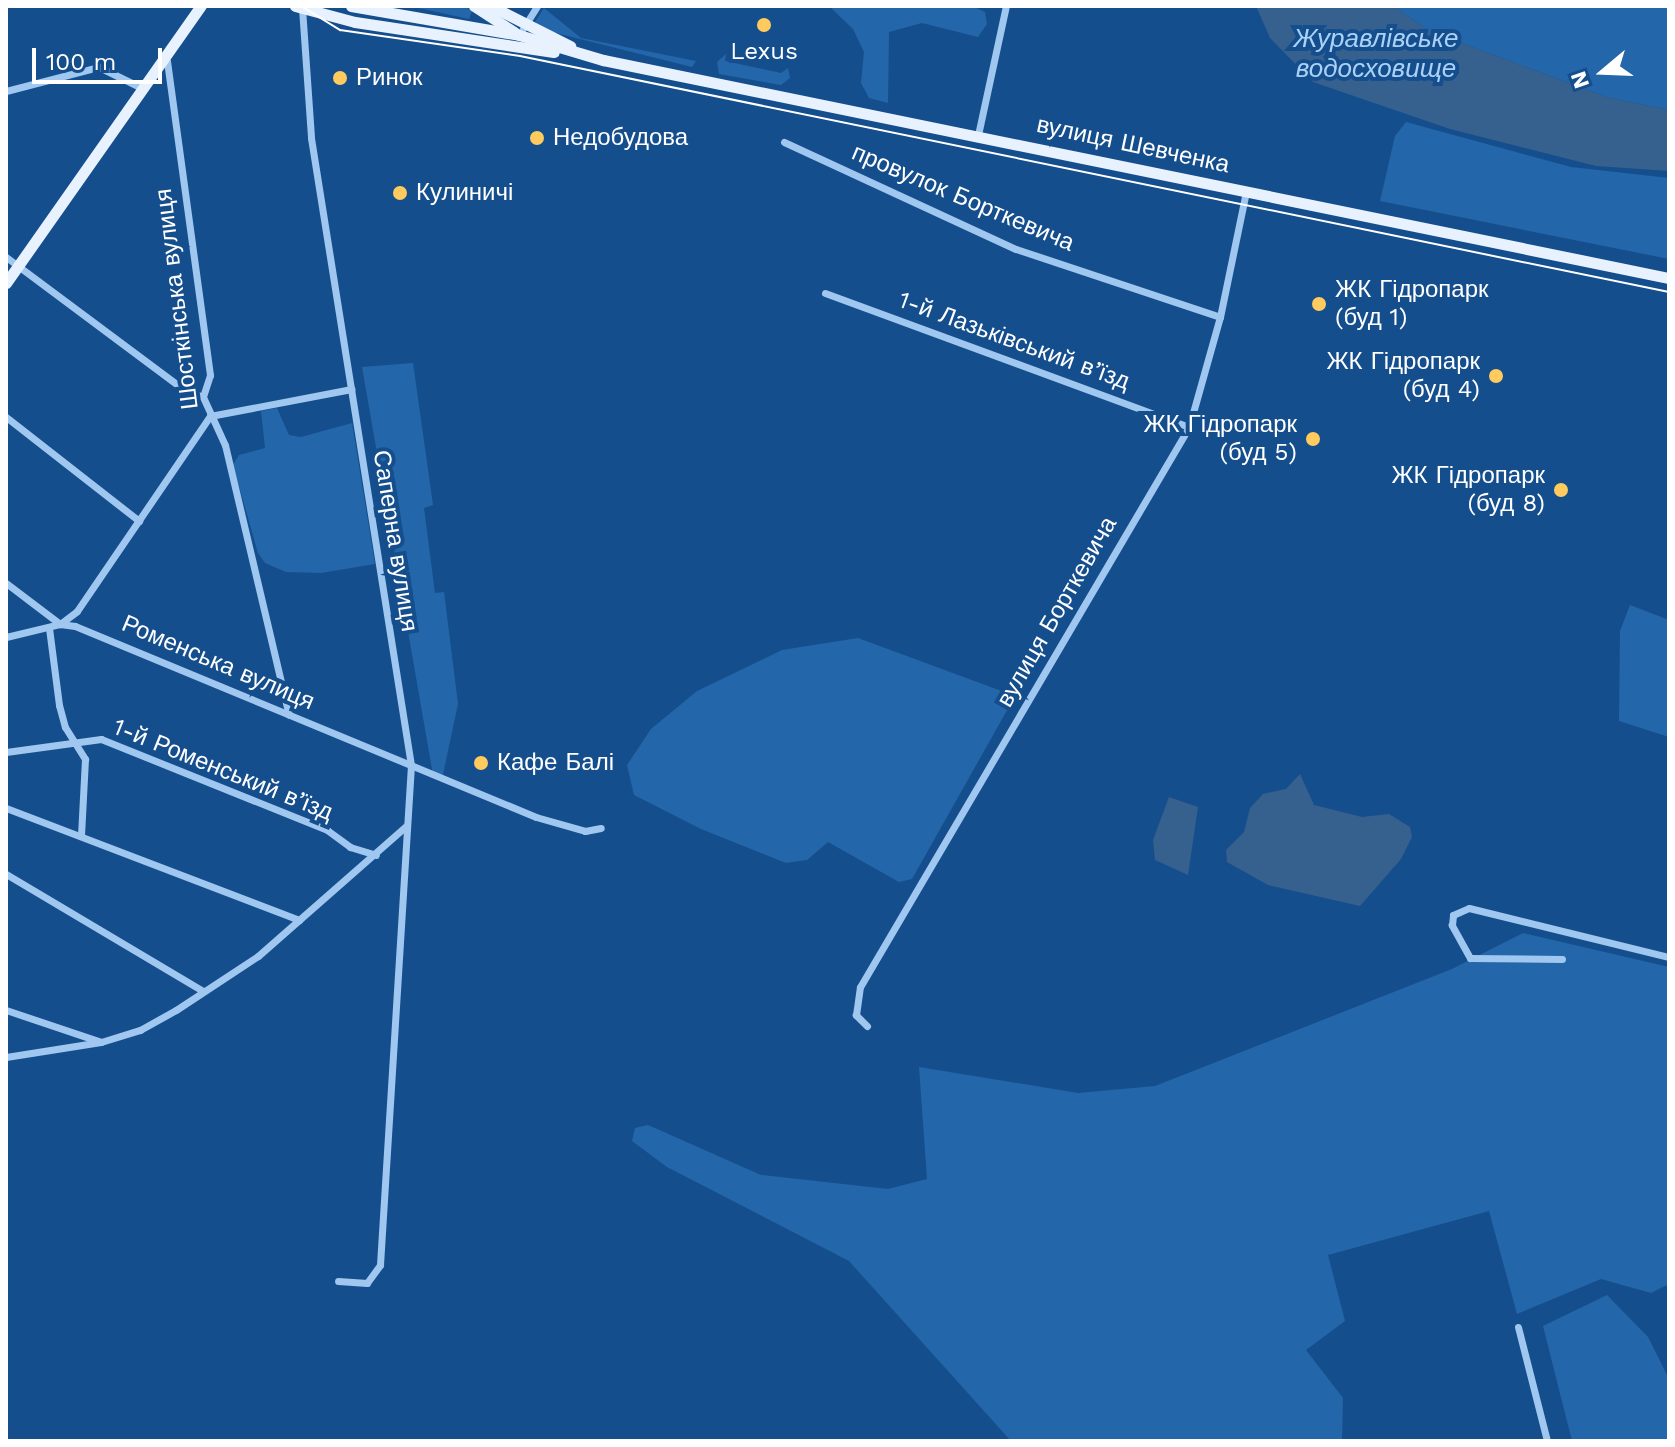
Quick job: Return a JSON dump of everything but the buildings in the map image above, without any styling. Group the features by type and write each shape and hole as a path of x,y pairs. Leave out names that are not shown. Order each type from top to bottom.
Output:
{"main road":[{"path":"6,283 167,61 201,6"},
{"name":"вулиця Шевченка","path":"351,6 519,35 588,56"},
{"path":"465,25 474,19 475,6 519,35 559,52"},
{"path":"491,6 588,56"},
{"name":"вулиця Шевченка","path":"300,7 355,22 588,56 1669,278"},
{"path":"472,38 519,35"}],"street":[{"path":"519,35 537,6"},
{"path":"978,135 1006,6"},
{"name":"Саперна вулиця","path":"300,7 307,108 411,765 395,1083 379,1271 367,1283 338,1281"},
{"name":"Шосткінська вулиця","path":"167,61 210,375 203,397 225,445 289,715"},
{"path":"6,91 99,67 146,90"},
{"name":"провулок Борткевича","path":"784,142 1016,249 1220,317"},
{"name":"вулиця Борткевича","path":"867,1026 856,1015 860,987 1189,427 1220,317 1246,191"},
{"path":"6,257 186,391 203,397"},
{"name":"1-й Лазьківський в’їзд","path":"825,293 1189,427"},
{"path":"6,637 60,624 77,611 210,416 351,389"},
{"path":"6,417 139,521"},
{"name":"Роменська вулиця","path":"6,583 60,624 160,659 536,817 585,831 601,828"},
{"name":"1-й Роменський в’їзд","path":"49,628 59,705 78,746 101,739 327,830 350,847 376,855"},
{"path":"6,752 78,746 85,759 81,836"},
{"path":"6,808 299,920"},
{"path":"6,1057 101,1042 140,1030 258,956 407,825"},
{"path":"6,874 203,991"},
{"path":"1562,959 1470,958 1452,925 1453,915 1469,908 1669,957"},
{"path":"6,1010 101,1042"},
{"path":"1518,1327 1547,1441"}],"shaded area":[{"path":"409,6 464,6 472,11 469,19"},
{"path":"829,6 972,6 985,12 987,24 978,37 922,23 889,32 888,103 869,98 861,83 864,52 853,29"},
{"path":"1393,6 1669,6 1669,110 1610,98 1429,31"},
{"path":"544,8 581,38 696,61 692,67 548,31 535,22"},
{"path":"726,54 725,61 781,73 788,68 790,78 781,85 719,74 717,62"},
{"path":"1406,122 1571,167 1669,178 1669,259 1380,201 1395,136"},
{"path":"413,363 433,505 424,508 435,593 444,592 458,704 442,779 433,775 362,367"},
{"path":"277,408 289,435 301,437 352,423 375,564 321,573 286,572 265,563 258,553 233,465 239,455 265,448 261,411"},
{"path":"1630,605 1669,620 1669,737 1619,721 1620,631"},
{"path":"858,638 1015,696 912,879 899,882 828,842 807,860 786,863 701,829 634,795 627,765 651,729 697,691 782,650"},
{"path":"1523,933 1669,967 1669,1284 1651,1293 1601,1279 1517,1314 1489,1211 1328,1255 1345,1321 1306,1350 1343,1398 1342,1441 1011,1441 849,1261 667,1167 632,1141 635,1128 648,1125 761,1175 888,1189 927,1179 919,1067 1078,1093 1155,1086 1452,969"},
{"path":"1607,1295 1648,1337 1669,1379 1669,1441 1572,1441 1543,1326"}],"water":[{"name":"Журавлівське водосховище","path":"1256,6 1393,6 1429,31 1610,98 1669,110 1669,171 1596,166 1450,129 1313,82 1270,38"},
{"path":"1300,774 1314,805 1362,817 1389,814 1410,827 1412,837 1401,859 1360,906 1268,885 1227,862 1226,850 1244,832 1250,808 1263,794 1286,789"},
{"path":"1169,797 1198,807 1188,875 1155,860 1153,840"}],"tram line":[{"path":"301,6 340,30 520,56 1669,292"}],"place":[{"name":"Lexus","path":"764,25"},
{"name":"Ринок","path":"340,78"},
{"name":"Недобудова","path":"537,138"},
{"name":"Кулиничі","path":"400,193"},
{"name":"ЖК Гідропарк (буд 1)","path":"1319,304"},
{"name":"ЖК Гідропарк (буд 4)","path":"1496,376"},
{"name":"ЖК Гідропарк (буд 5)","path":"1313,439"},
{"name":"ЖК Гідропарк (буд 8)","path":"1561,490"},
{"name":"Кафе Балі","path":"481,763"}]}
